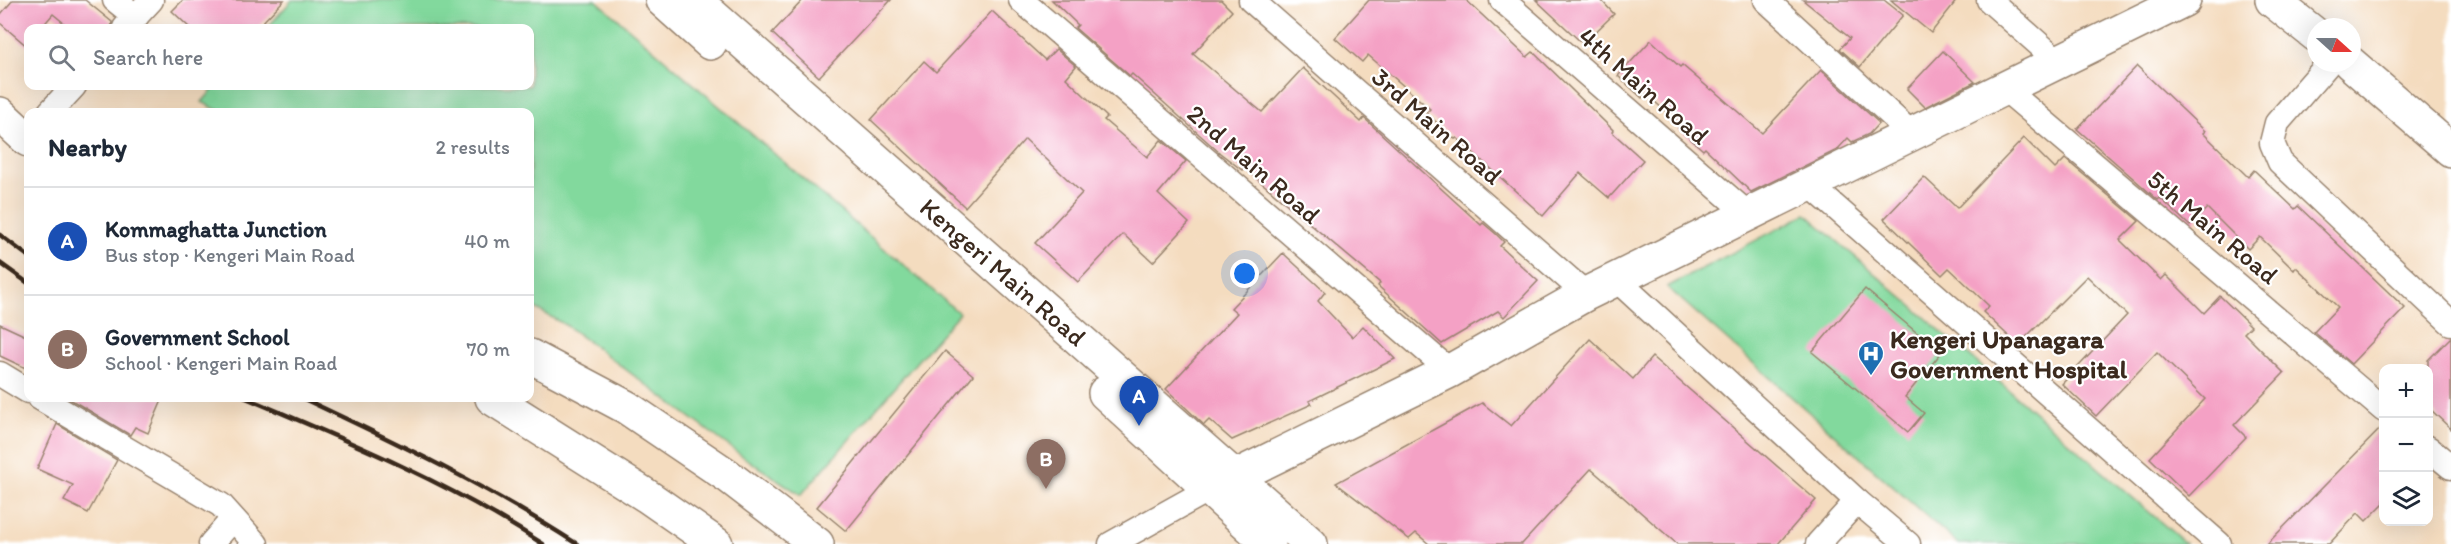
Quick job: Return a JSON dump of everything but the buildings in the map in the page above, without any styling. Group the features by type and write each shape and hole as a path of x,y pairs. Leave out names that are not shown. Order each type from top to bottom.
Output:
{"main road":[{"name":"Kengeri Main Road","path":"662,0 1136,421 1221,483 1311,544"},
{"name":"Kengeri Main Road","path":"695,0 1221,483 1269,544"},
{"path":"1221,483 1450,371 1586,294 2184,0"},
{"path":"2272,0 2307,28"},
{"path":"2360,72 2451,150"},
{"path":"0,114 24,135"},
{"path":"534,358 626,407 728,476 817,544"},
{"path":"498,402 647,496 716,544"}],"street":[{"path":"115,0 137,15"},
{"name":"2nd Main Road","path":"1021,0 1450,371"},
{"name":"3rd Main Road","path":"1251,0 1586,294"},
{"name":"4th Main Road","path":"1502,0 1749,215"},
{"path":"1766,0 1912,134"},
{"path":"1989,0 2059,62"},
{"path":"2322,72 2277,123 2272,143 2280,162 2451,323"},
{"name":"5th Main Road","path":"2005,88 2379,406"},
{"path":"54,108 70,90"},
{"path":"1810,185 2219,544"},
{"path":"1617,280 1857,501 1908,544"},
{"path":"0,374 24,389"},
{"path":"47,402 220,505 256,544"},
{"path":"2433,452 2451,467"},
{"path":"1111,544 1221,483"},
{"path":"1818,544 1857,501"},
{"path":"211,544 233,519"}],"green space":[{"path":"292,0 596,0 959,313 801,495 749,461 567,326 534,307 534,108 213,108 202,102 212,90 534,90 534,24 271,24"},
{"path":"1806,214 2186,544 1958,544 1667,287"}],"railway":[{"path":"0,235 24,253"},
{"path":"0,263 24,280"},
{"path":"255,402 435,482 543,544"},
{"path":"310,402 476,484 577,544"}],"place":[{"name":"Kengeri Upanagara Government Hospital","path":"1871,377"},
{"name":"Kommaghatta Junction","path":"1139,426"},
{"name":"Government School","path":"1046,489"}]}
